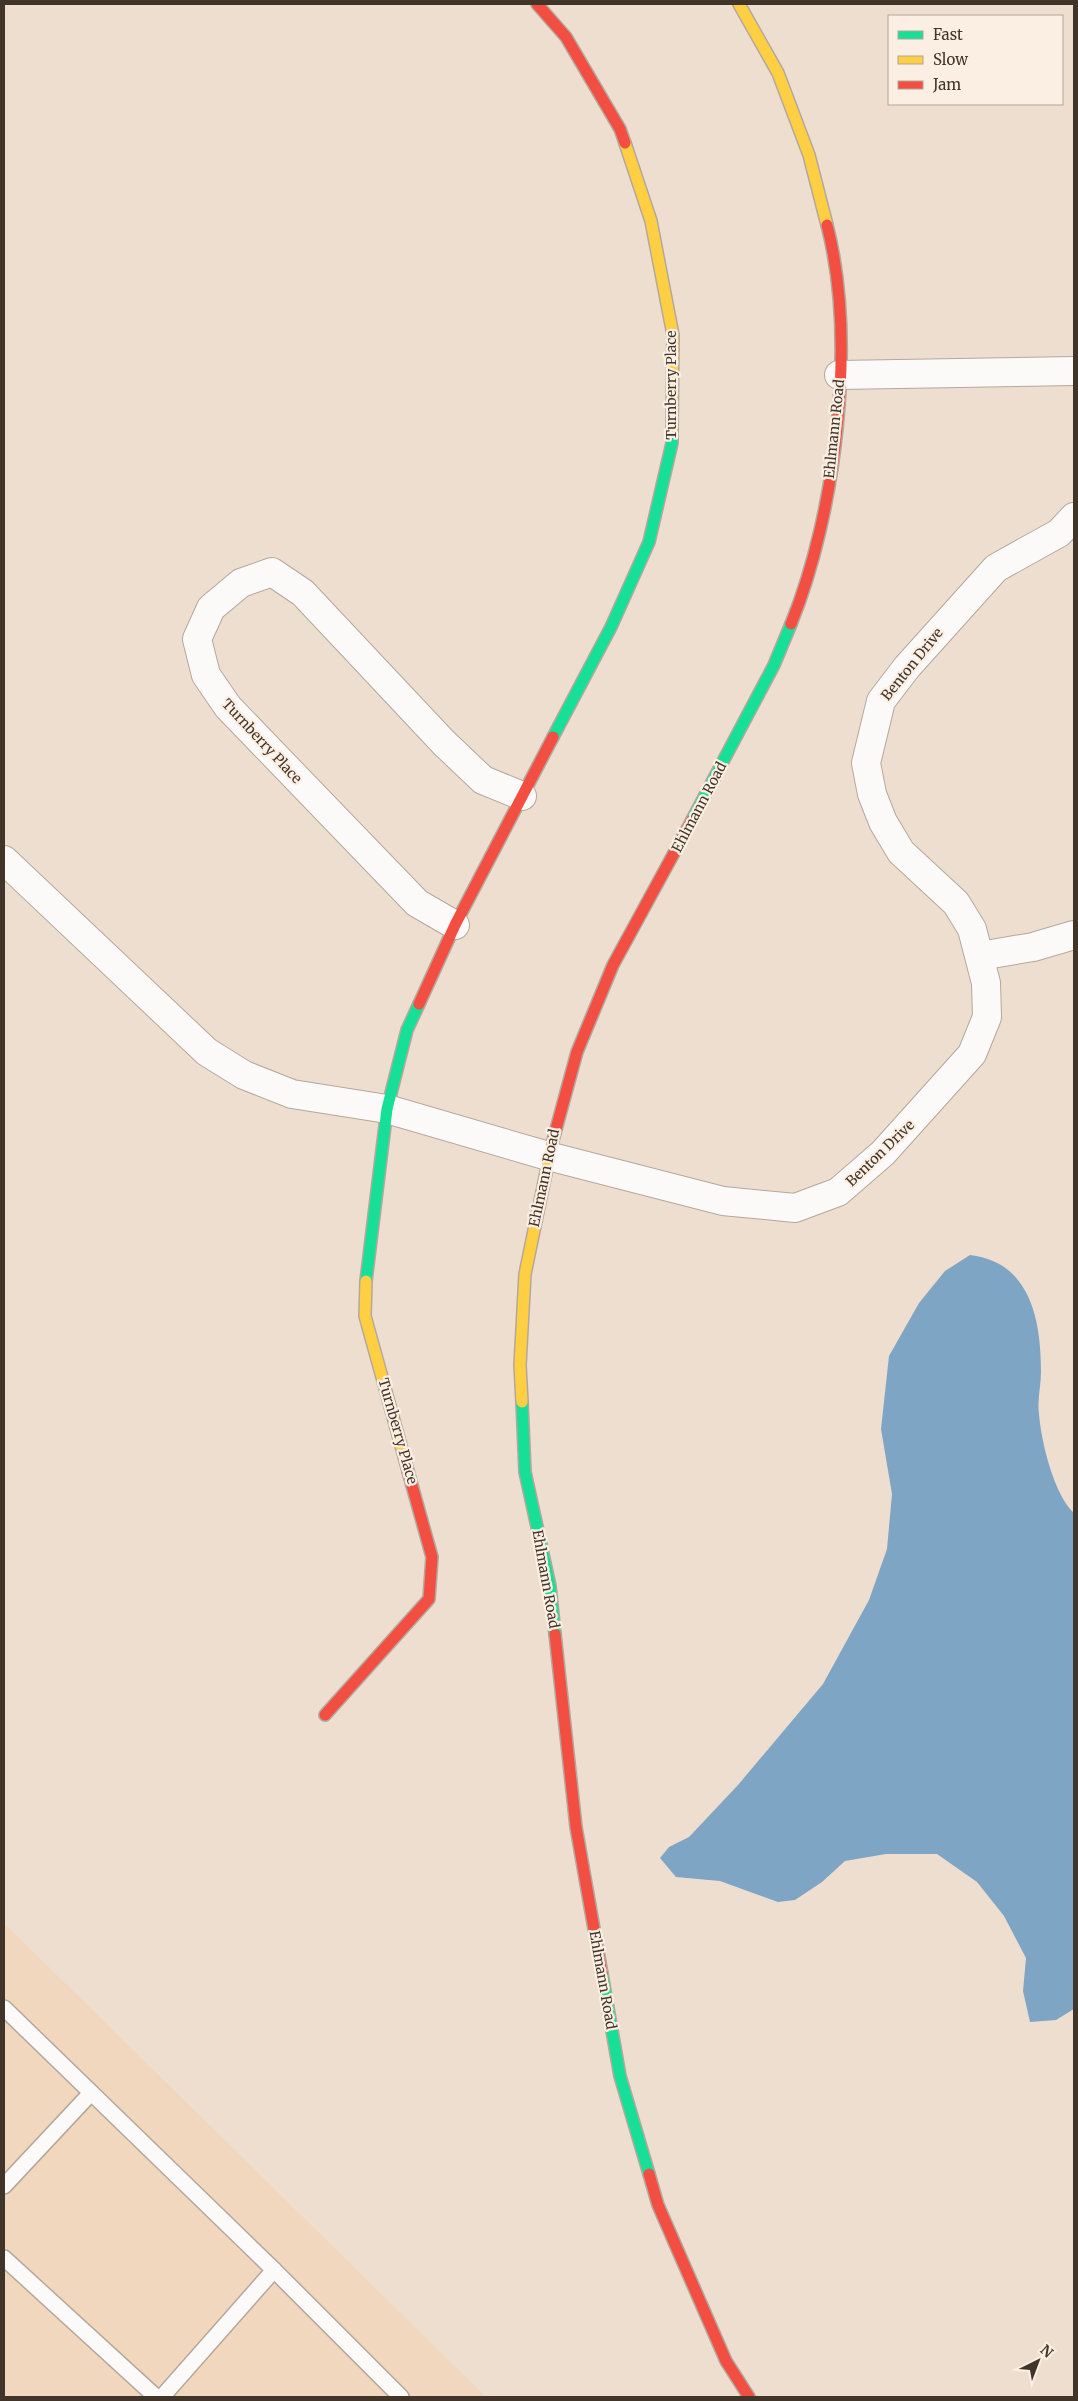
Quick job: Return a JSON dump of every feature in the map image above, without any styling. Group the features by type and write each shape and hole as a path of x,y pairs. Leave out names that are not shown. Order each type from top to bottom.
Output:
{"street":[{"name":"Turnberry Place","path":"325,1716 429,1599 432,1557 365,1316 368,1255 387,1109 407,1030 455,925 611,627 649,542 672,443 673,335 651,221 620,129 566,37 537,4"},
{"name":"Ehlmann Road","path":"739,4 778,73 810,155 830,238 840,313 840,375 833,460 821,526 802,596 774,665 613,965 577,1052 548,1156 525,1274 520,1365 525,1472 550,1586 576,1828 620,2076 658,2204 726,2361 749,2397"},
{"path":"840,375 1074,370"},
{"name":"Benton Drive","path":"548,1156 723,1200 795,1208 838,1192 883,1153 972,1054 987,1017 986,983 972,929 956,904 901,852 883,822 872,794 866,763 881,701 907,666 996,568 1059,533 1074,517"},
{"name":"Turnberry Place","path":"455,925 417,903 228,708 206,675 197,639 211,608 241,583 272,572 303,593 444,743 483,780 522,796"},
{"path":"4,860 207,1052 244,1076 292,1094 387,1109 548,1156"},
{"path":"980,956 1033,947 1074,935"}],"lane":[{"path":"4,2008 274,2270 401,2397"},
{"path":"4,2186 92,2093"},
{"path":"4,2258 156,2397"},
{"path":"162,2397 274,2270"}],"shaded area":[{"path":"4,1923 486,2397 4,2397"}],"water":[{"path":"970,1255 991,1260 1007,1269 1019,1282 1035,1314 1040,1353 1039,1409 1042,1438 1060,1494 1074,1513 1074,2009 1056,2020 1030,2022 1023,1991 1026,1958 1004,1916 977,1882 937,1854 886,1854 845,1861 822,1882 795,1900 778,1902 720,1881 676,1877 660,1858 669,1847 689,1837 738,1785 823,1684 869,1600 887,1549 892,1494 881,1429 889,1356 919,1303 945,1271"}],"traffic: fast":[{"path":"553,737 611,627 649,542 672,443 672,429"},
{"path":"692,820 774,665 791,624"},
{"path":"366,1281 387,1109 407,1030 419,1004"},
{"path":"522,1402 525,1472 550,1586 555,1634"},
{"path":"602,1974 620,2076 649,2174"}],"traffic: slow":[{"path":"739,4 778,73 809,155 827,225"},
{"path":"625,143 651,221 673,335 672,429"},
{"path":"522,1402 520,1365 525,1274 552,1144"},
{"path":"366,1281 365,1316 408,1471"}],"traffic: jam":[{"path":"537,4 566,37 620,129 625,143"},
{"path":"791,624 807,580 820,531 830,480 837,427 841,373 840,321 836,271 827,225"},
{"path":"419,1004 455,925 553,737"},
{"path":"552,1144 577,1052 613,965 692,820"},
{"path":"325,1715 429,1599 432,1557 408,1471"},
{"path":"555,1634 576,1827 602,1974"},
{"path":"649,2174 658,2205 726,2361 749,2397"}]}
